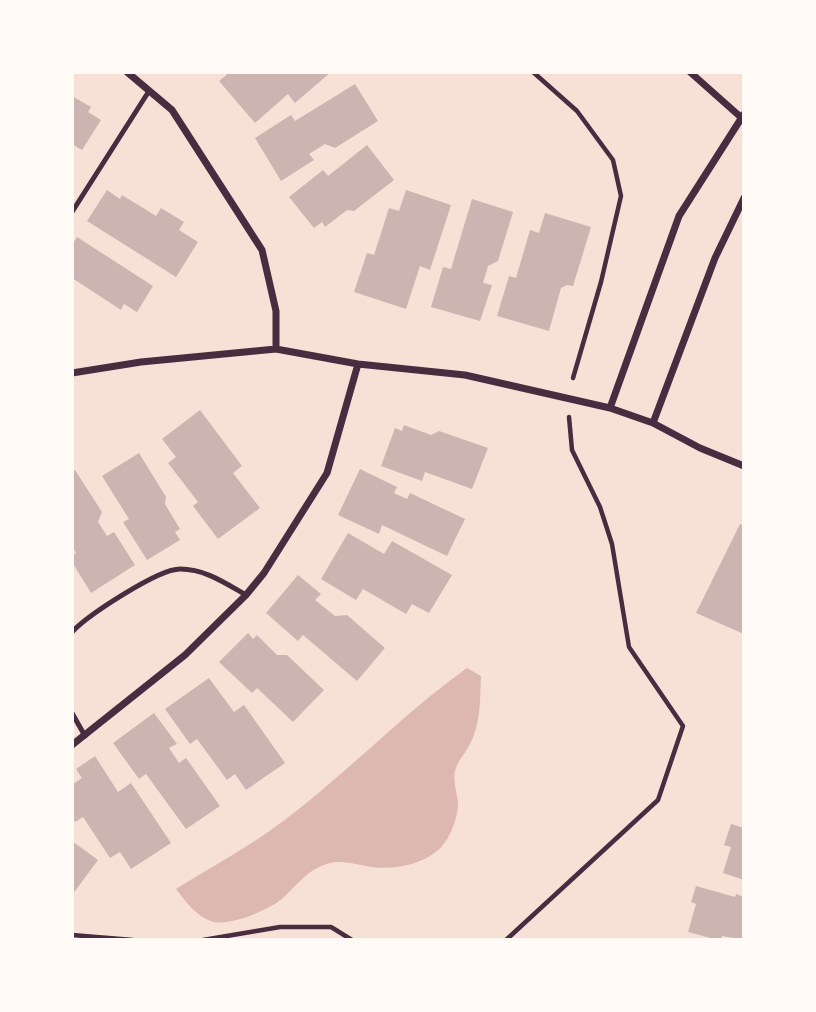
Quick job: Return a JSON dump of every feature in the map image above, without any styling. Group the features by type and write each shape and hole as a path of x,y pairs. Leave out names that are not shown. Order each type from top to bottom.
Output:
{"street":[{"path":"127,72 172,110 262,250 276,311 276,349"},
{"path":"610,408 679,216 743,118 690,72"},
{"path":"653,424 715,258 744,198"},
{"path":"72,373 141,362 276,349 358,364 465,375 610,408 653,424 744,466"},
{"path":"72,746 185,655 264,573 327,473 358,364"}],"lane":[{"path":"72,212 149,91"},
{"path":"72,632 85,619 132,589 178,568 207,573 246,594"},
{"path":"72,713 85,736"}],"path":[{"path":"506,940 658,800 683,726 629,647 612,544 600,507 572,450 567,398 601,282 621,196 613,160 577,111 533,72"},
{"path":"203,940 280,927 331,927 352,940"},
{"path":"72,935 133,940"}],"shaded area":[{"path":"467,668 481,676 478,719 474,736 455,771 458,809 455,822 449,836 437,851 423,860 397,867 330,863 310,872 270,907 238,920 218,922 206,919 183,898 176,889 257,840 294,813 441,687"}],"building":[{"path":"230,72 331,72 295,103 288,94 255,123 219,81"},
{"path":"355,84 378,121 335,148 325,144 309,154 314,160 281,181 255,138 291,115 295,121"},
{"path":"72,96 91,107 88,112 101,120 82,150 72,144"},
{"path":"367,145 394,180 354,211 347,210 325,227 322,222 314,228 289,197 323,170 328,176"},
{"path":"107,190 120,199 122,195 156,216 161,208 184,222 179,230 198,242 176,277 87,221"},
{"path":"406,190 451,205 430,270 420,266 406,309 354,292 367,253 374,255 389,208 399,211"},
{"path":"472,199 513,212 498,261 488,266 483,283 492,285 480,321 431,307 443,267 451,269"},
{"path":"545,213 591,227 573,286 561,288 549,331 497,316 509,276 516,278 530,230 539,233"},
{"path":"77,237 153,286 137,312 124,304 121,310 72,278 72,245"},
{"path":"200,410 242,466 233,473 260,508 218,539 193,506 198,502 168,463 176,457 162,439"},
{"path":"404,425 431,435 439,431 488,448 472,489 425,472 422,481 381,466 395,428 402,431"},
{"path":"139,453 166,497 165,504 180,529 175,532 180,540 147,560 123,522 129,519 102,476"},
{"path":"360,469 397,487 394,493 407,499 410,493 465,519 447,556 382,525 379,534 338,515"},
{"path":"75,470 102,512 98,522 107,536 114,532 135,565 91,593 72,562 72,556 76,553 72,546 72,472"},
{"path":"740,524 744,526 744,634 696,613"},
{"path":"348,533 384,554 392,541 452,575 429,613 412,604 406,614 363,589 356,600 321,579"},
{"path":"298,575 321,594 315,600 335,616 347,615 385,648 357,681 303,635 298,641 266,613"},
{"path":"248,633 253,639 257,635 277,655 287,655 324,690 293,722 257,688 252,693 219,662"},
{"path":"209,678 234,712 244,705 285,763 246,790 235,774 227,780 197,739 190,744 165,709"},
{"path":"154,713 177,744 169,748 179,763 186,758 220,806 186,829 146,774 139,779 113,743"},
{"path":"95,756 118,792 131,783 171,843 131,869 120,852 110,858 83,817 75,822 72,817 72,785 82,778 76,769"},
{"path":"731,824 744,828 744,880 723,873 731,847 724,845"},
{"path":"72,841 98,860 72,895"},
{"path":"696,886 744,897 744,940 722,936 721,940 718,940 688,932 696,904 691,902"}]}
